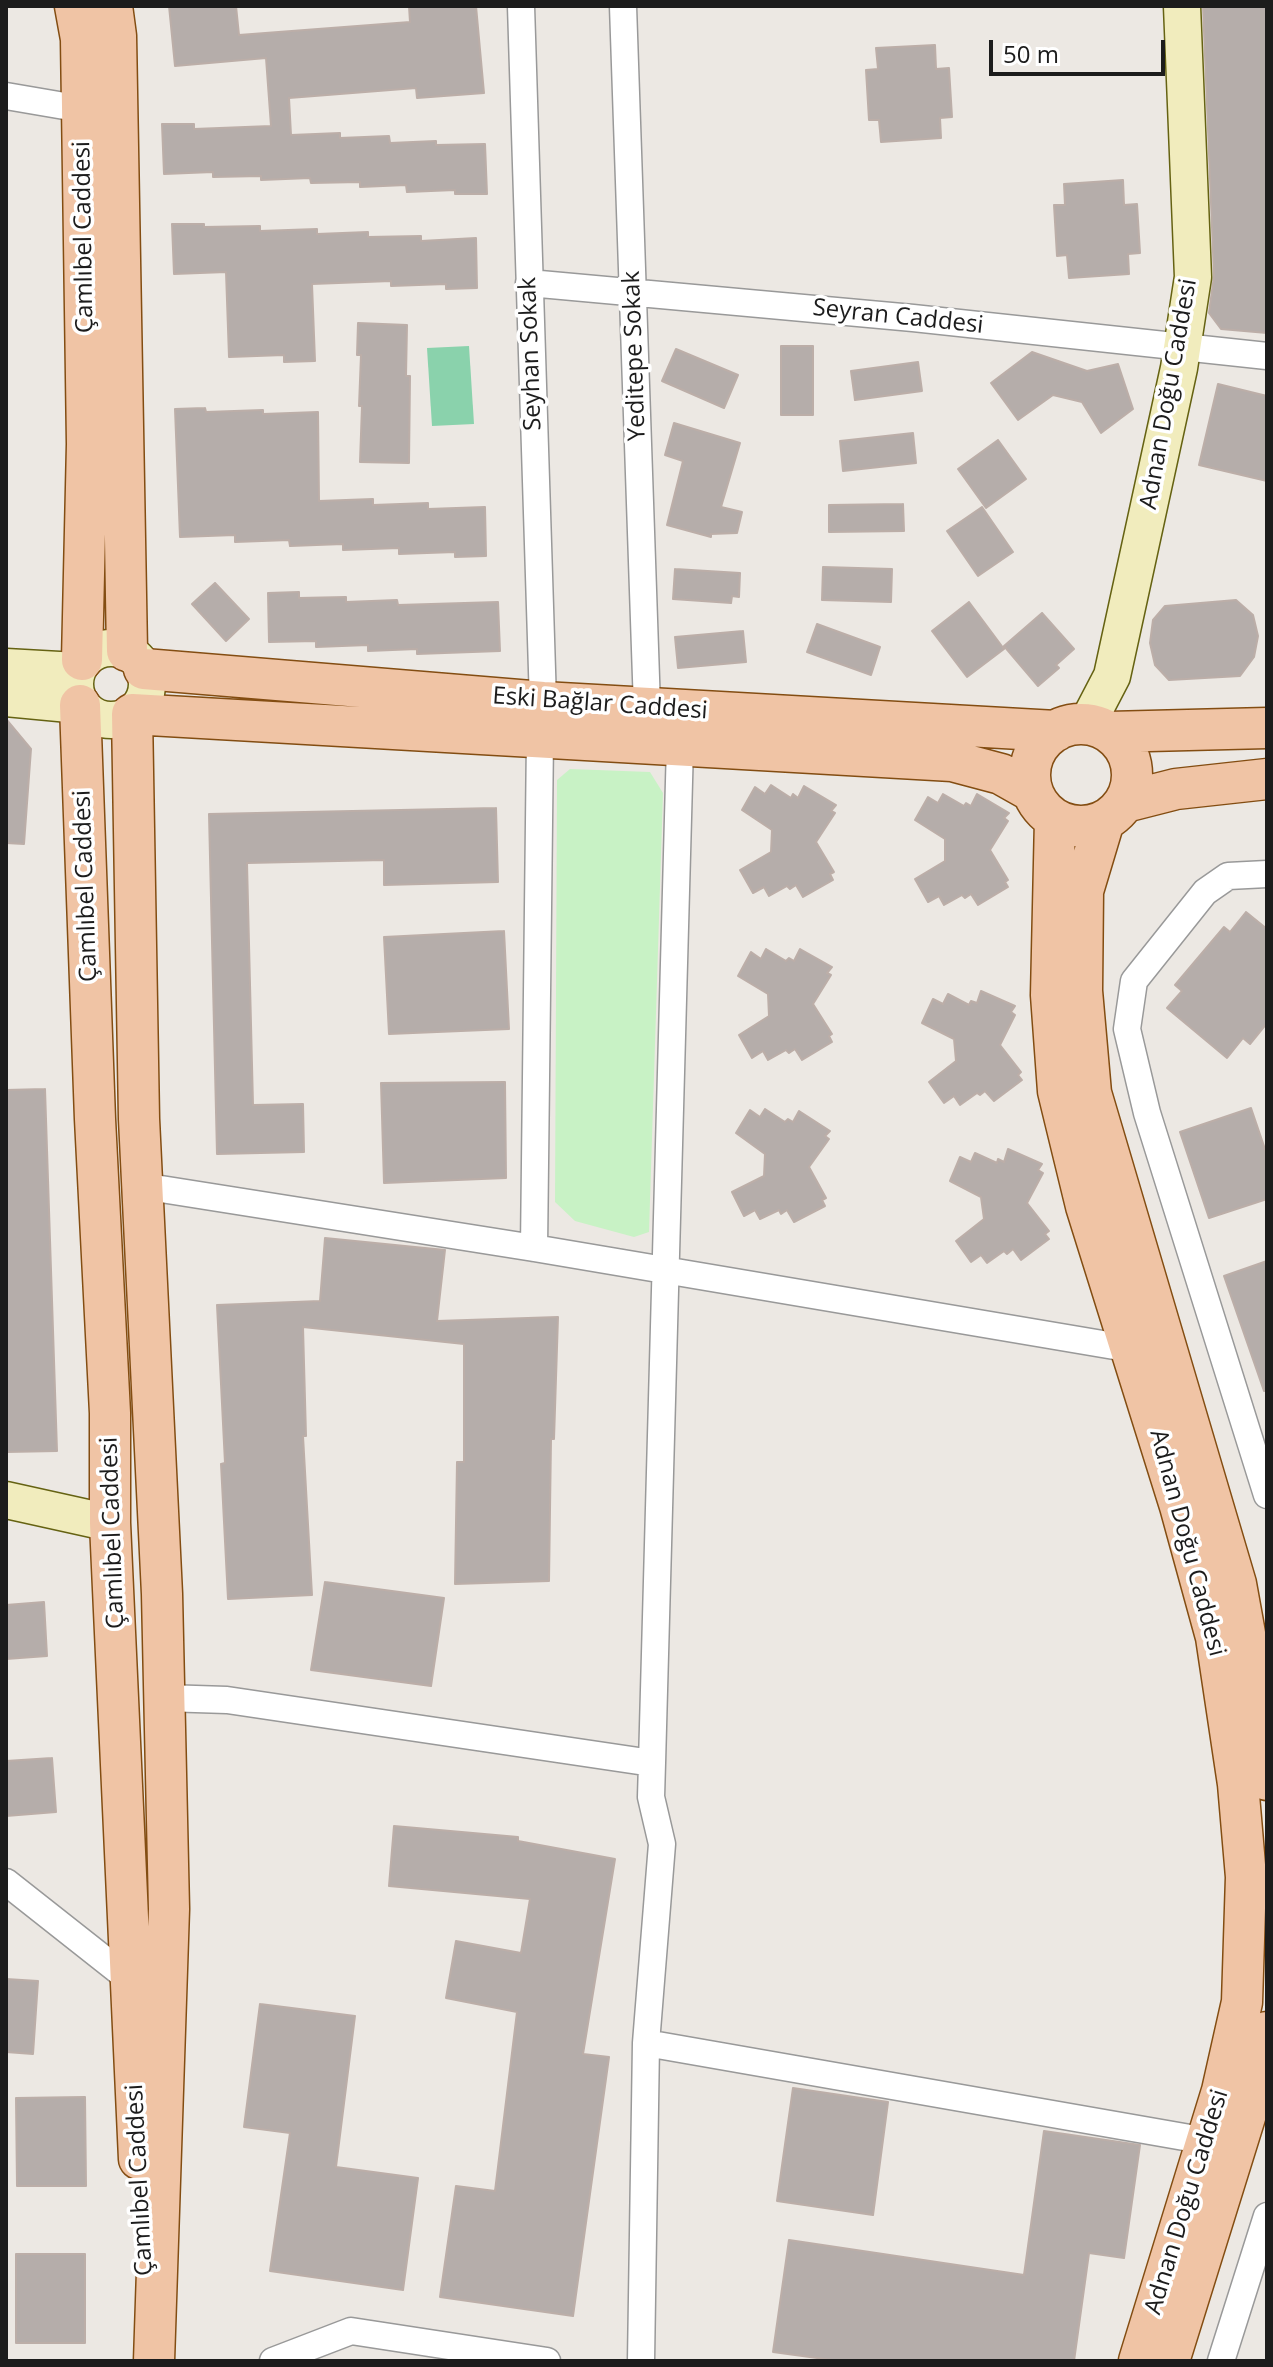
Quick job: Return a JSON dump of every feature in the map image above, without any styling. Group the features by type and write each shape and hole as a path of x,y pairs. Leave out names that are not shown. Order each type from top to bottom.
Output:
{"main road":[{"name":"Çamlıbel Caddesi","path":"75,6 81,39 87,444 80,679 129,1979 152,2361"},
{"path":"112,6 116,36 135,660"},
{"name":"Eski Bağlar Caddesi","path":"135,660 542,719 680,745 952,761 1001,774 1044,806"},
{"name":"Eski Bağlar Caddesi","path":"132,714 542,719 647,707 1084,729 1267,728"},
{"path":"132,714 142,1186 162,1594 169,1966 152,2361"},
{"path":"1114,812 1132,777 1127,751 1084,729 1042,742 1033,757 1030,775 1044,806 1071,825 1088,826 1114,812 1176,789 1267,779"},
{"name":"Adnan Doğu Caddesi","path":"1044,806 1058,1091 1086,1206 1132,1349 1216,1637 1238,1784 1246,1877 1242,2002 1222,2091 1139,2361"},
{"name":"Adnan Doğu Caddesi","path":"1114,812 1083,891 1082,991 1091,1093 1236,1584 1265,1742 1267,1780"},
{"name":"Adnan Doğu Caddesi","path":"1169,2361 1263,2059 1267,2032"}],"street":[{"name":"Seyhan Sokak","path":"521,6 542,719 534,1248"},
{"name":"Yeditepe Sokak","path":"623,6 647,707"},
{"name":"Adnan Doğu Caddesi","path":"1084,729 1112,676 1182,349 1193,277 1182,6"},
{"path":"6,96 82,109"},
{"name":"Seyran Caddesi","path":"529,283 913,318 1267,356"},
{"path":"6,698 80,679 102,648 115,648 135,660 147,681 146,693 141,705 132,714 110,721 99,719 80,679"},
{"path":"6,667 80,679"},
{"path":"641,2361 646,2043 662,1844 651,1797 680,745"},
{"path":"1267,874 1228,876 1205,892 1134,981 1127,1029 1147,1113 1267,1495"},
{"path":"142,1186 534,1248 1132,1349"},
{"path":"6,1500 110,1523"},
{"path":"164,1698 227,1700 652,1763"},
{"path":"6,1882 129,1979"},
{"path":"646,2043 1207,2141"},
{"path":"1221,2361 1267,2216"},
{"path":"273,2361 351,2331 547,2361"}],"green space":[{"path":"469,346 474,424 432,426 427,348"},
{"path":"570,769 650,772 663,793 649,1232 634,1237 575,1221 555,1202 557,780"}],"building":[{"path":"169,6 236,6 239,35 410,22 409,6 476,6 484,93 417,98 416,88 289,98 291,135 340,133 340,138 389,136 390,143 436,141 436,145 485,144 487,194 455,194 455,190 407,192 406,185 360,187 360,182 311,183 310,178 261,180 261,176 213,177 213,172 164,174 162,124 194,124 194,129 271,126 266,58 175,66"},
{"path":"1203,6 1267,6 1267,333 1221,329 1209,313 1214,276"},
{"path":"935,45 936,69 949,68 952,117 940,118 941,138 881,142 879,120 869,120 866,70 878,69 876,48"},
{"path":"1123,180 1124,205 1137,204 1140,253 1128,254 1129,274 1069,278 1067,255 1057,256 1054,205 1065,205 1064,184"},
{"path":"172,224 260,226 260,231 317,229 317,234 368,232 368,237 421,236 421,241 476,238 477,288 446,289 446,284 391,286 391,281 312,284 315,361 284,362 284,355 229,357 226,272 174,274"},
{"path":"358,323 407,325 409,463 360,462 362,406 359,406 361,355 357,355"},
{"path":"781,346 813,346 813,415 781,415"},
{"path":"676,349 738,375 724,408 662,381"},
{"path":"1032,352 1087,371 1118,364 1133,409 1101,433 1082,402 1053,395 1018,420 991,383"},
{"path":"918,362 922,391 855,400 851,371"},
{"path":"1218,384 1267,396 1267,481 1199,465"},
{"path":"205,408 206,412 318,412 319,501 373,499 373,505 428,503 428,509 485,507 486,556 455,557 455,552 399,554 399,548 343,550 343,544 290,546 289,540 235,542 235,535 180,537 175,409"},
{"path":"674,423 740,443 721,507 742,512 737,533 711,534 711,537 667,525 683,461 665,455"},
{"path":"913,433 916,463 843,471 840,441"},
{"path":"998,440 1026,479 986,508 958,469"},
{"path":"903,504 904,531 829,532 829,505"},
{"path":"982,507 1013,552 978,576 947,531"},
{"path":"823,567 892,569 891,602 822,600"},
{"path":"675,569 740,573 739,597 732,596 731,603 673,599"},
{"path":"215,583 249,619 226,641 192,604"},
{"path":"299,592 299,598 346,597 346,602 397,600 398,605 498,602 500,651 417,654 417,649 368,651 368,645 316,647 316,641 269,642 268,593"},
{"path":"1236,600 1253,615 1258,636 1254,657 1240,676 1169,680 1155,665 1150,643 1153,620 1165,606"},
{"path":"969,602 1004,649 967,677 932,631"},
{"path":"1042,613 1074,649 1056,665 1059,668 1038,686 1004,646"},
{"path":"817,624 880,647 871,675 807,652"},
{"path":"743,631 746,662 678,668 675,637"},
{"path":"6,719 31,749 24,844 6,843"},
{"path":"771,785 791,798 793,794 798,798 804,786 836,805 831,811 835,813 816,842 834,872 830,874 833,880 803,897 796,885 790,889 787,886 769,896 764,887 753,893 740,870 771,852 772,830 742,810 755,787 765,794"},
{"path":"943,794 964,806 966,803 971,806 977,794 1009,813 1004,818 1008,821 990,850 1008,880 1005,882 1008,887 978,905 971,894 965,898 962,895 944,905 939,896 928,902 915,879 945,861 945,839 915,820 928,797 938,803"},
{"path":"496,808 498,882 384,885 384,860 247,863 253,1105 303,1104 304,1152 217,1154 209,814"},
{"path":"1246,912 1267,929 1267,1023 1250,1044 1243,1038 1227,1058 1167,1008 1182,991 1175,985 1224,927 1230,932"},
{"path":"504,931 509,1029 389,1034 384,937"},
{"path":"766,949 786,961 789,958 794,961 800,949 832,967 827,973 831,975 813,1004 832,1034 829,1036 832,1042 802,1060 795,1049 789,1053 786,1050 768,1060 763,1051 752,1058 739,1035 769,1016 768,994 738,976 751,952 761,959"},
{"path":"981,991 1015,1006 1011,1012 1015,1015 1000,1045 1021,1072 1018,1075 1022,1080 994,1101 985,1091 960,1105 954,1096 944,1103 929,1082 956,1061 954,1039 922,1023 933,999 943,1004 948,994 969,1005 971,1001 977,1003"},
{"path":"505,1082 506,1178 384,1183 381,1083"},
{"path":"45,1089 57,1451 6,1452 6,1090"},
{"path":"1251,1108 1267,1155 1267,1199 1209,1218 1180,1132"},
{"path":"765,1109 785,1122 788,1119 793,1122 799,1111 830,1131 825,1136 829,1139 809,1167 826,1198 822,1200 825,1206 794,1222 787,1210 781,1214 779,1210 760,1219 755,1210 744,1216 732,1192 764,1176 765,1154 736,1133 750,1110 760,1117"},
{"path":"1008,1149 1042,1164 1038,1170 1043,1173 1027,1203 1049,1231 1045,1234 1049,1239 1021,1260 1013,1249 1007,1254 1004,1251 987,1263 981,1255 971,1262 956,1241 984,1219 981,1197 950,1181 960,1157 971,1162 975,1153 997,1163 998,1159 1004,1162"},
{"path":"325,1238 445,1250 437,1321 558,1317 554,1439 551,1439 549,1581 455,1584 457,1462 464,1462 464,1344 303,1327 306,1436 303,1436 312,1595 228,1599 217,1305 320,1301"},
{"path":"1267,1261 1267,1390 1264,1391 1224,1276"},
{"path":"325,1582 444,1598 431,1686 311,1670"},
{"path":"44,1602 47,1656 6,1659 6,1605"},
{"path":"52,1758 56,1812 6,1816 6,1761"},
{"path":"394,1826 518,1837 518,1841 615,1859 583,2054 609,2057 573,2316 440,2297 456,2186 495,2191 517,2012 446,1998 456,1941 521,1953 530,1899 389,1886"},
{"path":"6,1979 38,1981 33,2054 6,2052"},
{"path":"260,2004 355,2016 336,2167 418,2178 403,2290 270,2271 290,2133 244,2127"},
{"path":"793,2088 888,2102 873,2215 777,2201"},
{"path":"85,2097 86,2186 17,2186 16,2098"},
{"path":"1044,2131 1140,2145 1124,2258 1089,2253 1074,2361 839,2361 773,2352 789,2240 1024,2275"},
{"path":"16,2254 85,2254 85,2343 16,2343"}]}
